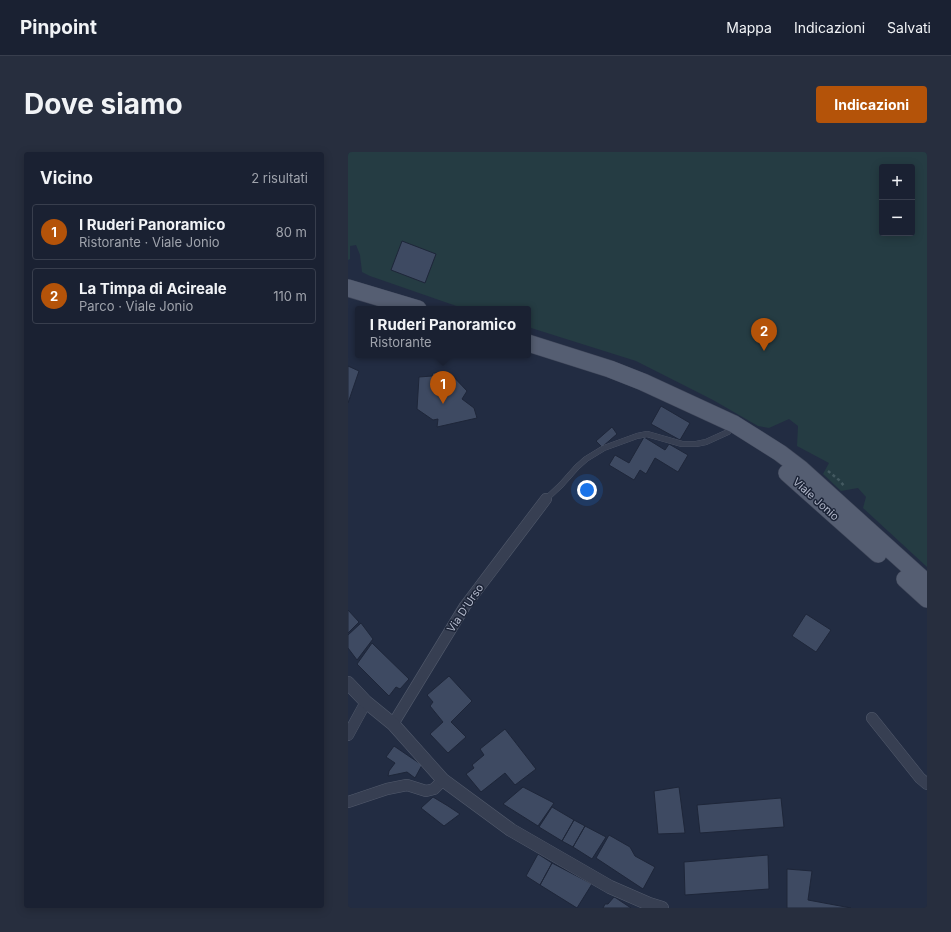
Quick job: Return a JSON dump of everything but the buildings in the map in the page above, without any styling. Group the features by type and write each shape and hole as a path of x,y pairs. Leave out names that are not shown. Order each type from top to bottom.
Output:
{"main road":[{"path":"348,288 408,306"},
{"name":"Viale Jonio","path":"531,344 610,369 643,382 734,424 785,457 832,496 924,581"},
{"name":"Viale Jonio","path":"699,408 728,432 753,446 794,478 927,599"}],"street":[{"name":"Via D'Urso","path":"393,724 465,606 546,499"},
{"path":"348,683 366,702 393,724 443,780 511,830 610,887 662,908"},
{"path":"348,735 366,702"},
{"path":"872,718 920,778 927,784"},
{"path":"348,802 387,789 407,785 426,791 434,789 443,780"}],"lane":[{"path":"546,499 586,458 604,448 647,434 682,444 696,444 706,442 728,432"}],"path":[{"path":"826,470 839,480 848,490"}],"shaded area":[{"path":"348,152 927,152 927,567 863,508 866,497 858,488 841,491 823,474 829,463 797,446 798,426 789,419 769,428 758,426 713,400 636,361 531,328 531,306 456,306 370,276 362,272 360,255 356,245 350,246 350,259 348,260"}],"place":[{"name":"La Timpa di Acireale","path":"764,351"},
{"name":"I Ruderi Panoramico","path":"443,404"}]}
